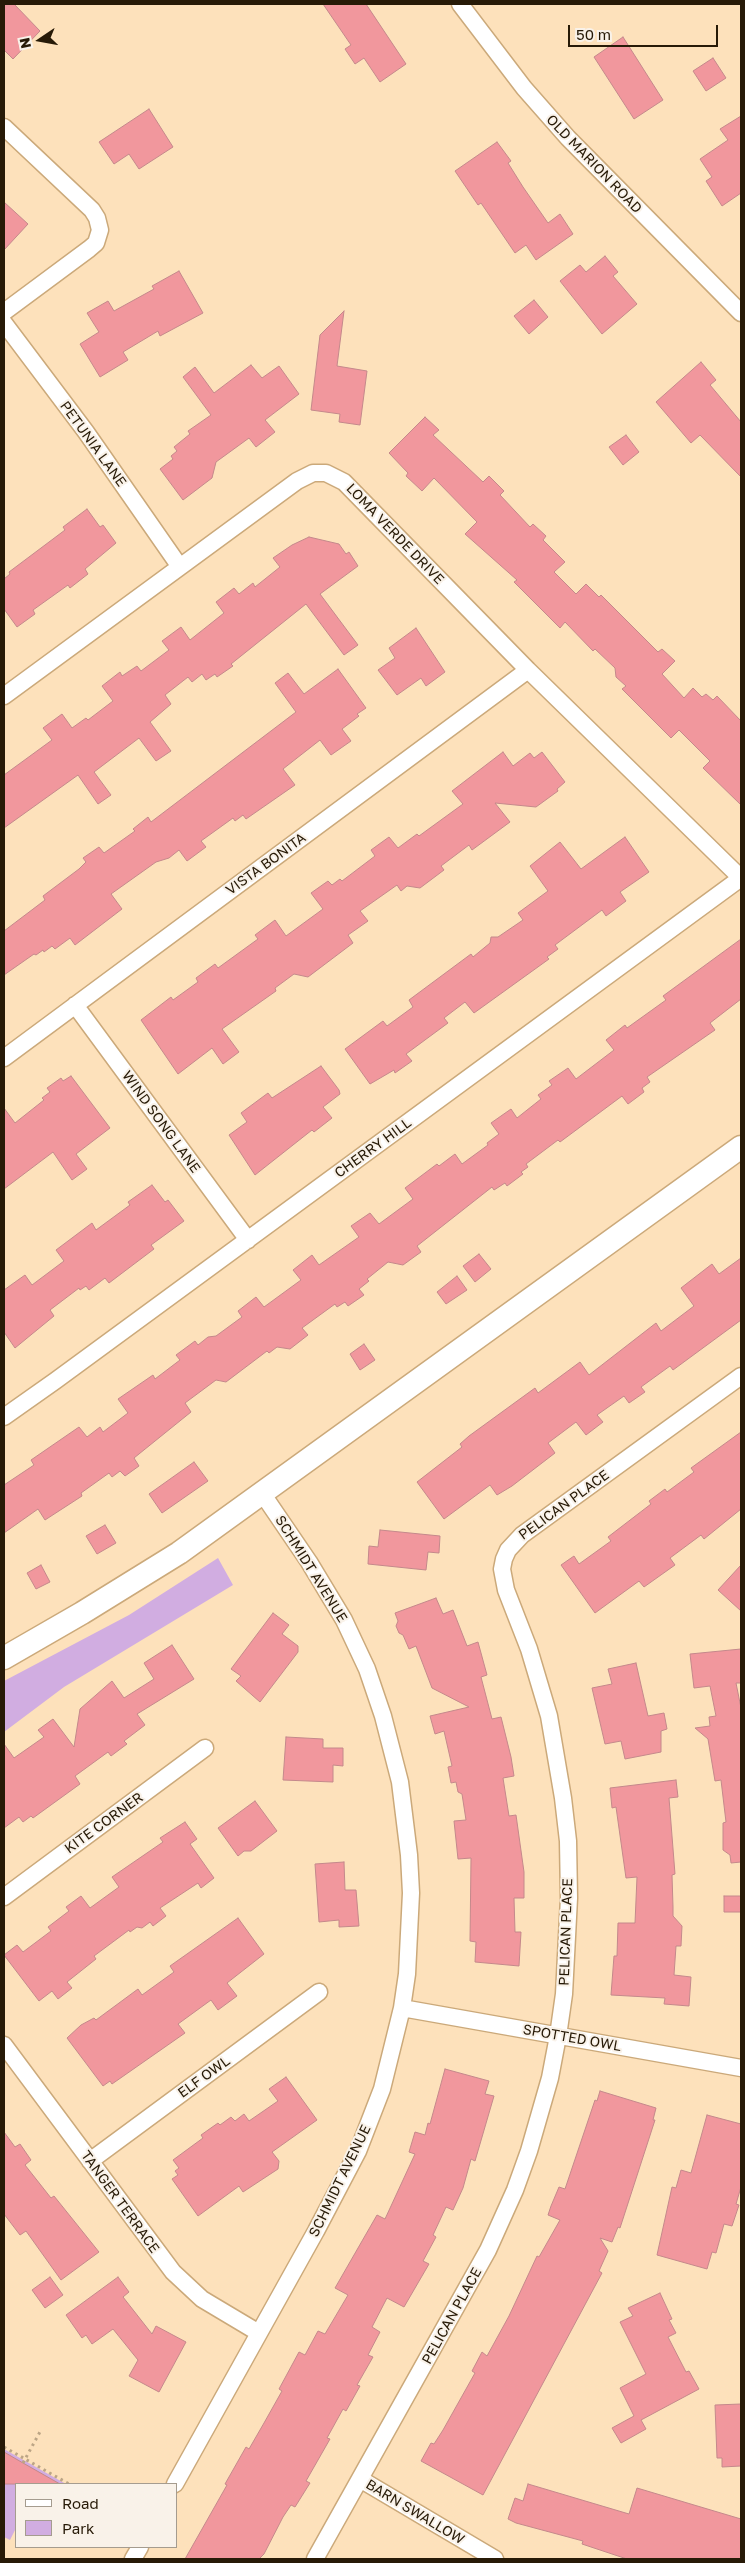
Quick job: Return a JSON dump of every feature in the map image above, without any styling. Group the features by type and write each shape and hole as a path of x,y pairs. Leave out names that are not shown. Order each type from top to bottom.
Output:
{"main road":[{"path":"4,1658 82,1613 179,1553 741,1147"}],"street":[{"name":"OLD MARION ROAD","path":"460,4 524,88 568,138 741,313"},
{"path":"4,127 92,210 98,218 100,230 96,243 89,249 4,312"},
{"name":"PETUNIA LANE","path":"4,323 86,432 180,567"},
{"name":"LOMA VERDE DRIVE","path":"4,696 302,477 320,473 332,475 344,482 528,670 741,878"},
{"name":"VISTA BONITA","path":"4,1058 528,670"},
{"name":"CHERRY HILL","path":"4,1416 248,1240 741,878"},
{"name":"WIND SONG LANE","path":"75,1005 248,1240"},
{"name":"PELICAN PLACE","path":"315,2559 473,2278 502,2220 529,2150 550,2078 558,2036 565,1977 569,1898 568,1841 564,1798 549,1716 529,1649 506,1590 502,1570 504,1559 508,1550 522,1535 741,1376"},
{"name":"SCHMIDT AVENUE","path":"176,2483 358,2151 382,2089 402,2008 407,1974 411,1892 406,1820 390,1742 376,1693 344,1620 309,1562 262,1493"},
{"name":"KITE CORNER","path":"4,1897 205,1748"},
{"name":"ELF OWL","path":"90,2161 319,1992"},
{"name":"SPOTTED OWL","path":"402,2008 741,2068"},
{"name":"TANGER TERRACE","path":"4,2045 164,2262 180,2280 202,2299 259,2333"},
{"name":"BARN SWALLOW","path":"360,2480 495,2559"},
{"path":"133,2559 139,2548"}],"path":[{"path":"24,2461 41,2430"},
{"path":"4,2447 24,2461 67,2483"}],"green space":[{"path":"218,1558 233,1585 64,1687 4,1732 4,1681 129,1615"},
{"path":"4,2449 64,2483 15,2483 15,2530 10,2540 4,2537"}],"building":[{"path":"4,4 14,4 40,31 13,59 4,50"},
{"path":"323,4 366,4 406,64 380,82 364,58 355,64 345,49 351,45"},
{"path":"623,37 663,100 634,119 594,57"},
{"path":"713,58 726,78 706,91 693,71"},
{"path":"149,109 173,147 139,169 129,154 114,164 99,142"},
{"path":"741,116 741,193 722,206 706,181 712,177 700,159 728,140 720,129"},
{"path":"497,142 511,161 508,163 523,187 548,223 560,214 573,234 536,260 526,245 515,253 481,203 478,205 455,171"},
{"path":"4,202 28,224 4,250"},
{"path":"605,256 618,272 613,276 637,304 602,334 560,281 580,265 586,272"},
{"path":"179,271 203,313 160,336 158,331 123,352 128,360 100,377 80,344 99,332 87,313 108,301 114,311 154,289 152,286"},
{"path":"534,300 548,317 529,334 514,316"},
{"path":"344,311 337,366 367,371 360,425 339,422 340,414 311,410 320,335"},
{"path":"701,362 716,380 710,385 741,422 741,477 700,435 691,443 656,402"},
{"path":"251,365 262,378 279,366 299,394 265,420 275,432 256,447 249,438 216,462 212,478 183,500 160,469 173,459 171,456 177,451 174,447 190,434 188,431 211,415 183,377 195,367 214,393"},
{"path":"425,417 439,430 433,435 483,482 489,476 504,491 500,495 530,527 533,524 546,536 543,540 565,562 554,572 576,594 586,584 599,597 601,595 658,652 662,649 675,661 662,674 684,698 693,688 702,697 706,694 713,700 717,696 741,721 741,805 703,768 710,761 679,730 671,738 622,689 626,686 616,677 615,668 595,649 593,651 565,622 560,628 514,582 517,580 465,534 477,522 434,478 422,491 406,476 408,473 389,453"},
{"path":"626,435 639,452 623,465 609,447"},
{"path":"87,509 100,527 103,525 116,543 85,569 88,574 70,588 68,585 33,610 35,614 17,627 4,609 4,579 10,574 9,572 65,530 63,527"},
{"path":"309,537 339,544 346,554 349,552 358,566 320,594 358,645 344,655 306,604 231,664 233,666 217,677 215,674 206,680 202,674 192,682 188,677 165,695 171,704 150,722 171,751 156,761 139,738 94,772 111,795 98,804 78,775 4,828 4,775 52,740 43,728 62,714 72,728 86,718 88,720 113,701 102,686 120,672 122,676 137,666 141,671 169,650 162,641 181,627 190,640 224,613 216,602 234,588 239,594 253,583 255,587 280,567 273,558 292,545"},
{"path":"416,628 445,672 426,686 421,678 397,695 378,670 395,658 389,648"},
{"path":"338,669 366,708 342,729 351,741 331,755 320,740 283,769 295,785 246,819 243,815 235,821 233,818 201,841 206,847 187,861 179,850 169,858 156,862 111,894 122,909 75,945 70,938 55,949 52,946 44,952 43,950 36,955 34,954 4,975 4,931 45,900 43,896 79,869 86,862 83,858 99,847 104,853 135,831 133,829 148,817 151,822 296,712 275,683 288,673 304,694"},
{"path":"503,752 513,766 530,753 534,758 542,752 565,782 557,789 558,791 536,807 495,803 510,822 472,850 469,845 441,866 444,870 420,888 407,886 401,891 397,885 360,911 368,921 348,935 353,943 308,977 294,974 275,988 276,991 222,1029 239,1052 223,1064 212,1048 178,1074 141,1020 171,997 173,1000 198,982 196,978 215,964 218,968 258,939 255,935 275,920 286,936 323,909 311,893 328,881 332,885 340,879 342,881 375,856 371,850 389,837 398,848 417,834 419,836 463,804 452,791"},
{"path":"625,837 649,872 620,892 626,901 606,916 602,910 555,945 558,949 547,957 549,959 474,1013 465,1002 444,1018 448,1023 406,1054 412,1061 395,1073 394,1070 370,1084 345,1049 383,1021 387,1026 413,1007 409,1000 471,954 473,957 490,943 491,937 498,937 523,920 518,913 548,891 530,866 560,842 581,869"},
{"path":"741,939 741,999 710,1023 715,1030 647,1077 650,1082 642,1088 644,1092 628,1104 622,1096 560,1142 558,1140 526,1164 528,1167 521,1172 523,1174 507,1186 505,1183 494,1190 492,1187 417,1246 421,1252 403,1265 388,1262 367,1279 369,1281 359,1289 364,1295 348,1306 345,1302 337,1307 335,1304 302,1328 308,1335 290,1349 277,1347 269,1353 267,1351 226,1382 216,1380 185,1403 191,1412 134,1458 139,1466 125,1476 120,1471 112,1477 109,1473 81,1493 82,1496 45,1520 38,1509 4,1533 4,1485 34,1465 31,1460 79,1427 87,1437 100,1427 103,1432 128,1413 118,1399 153,1375 155,1379 180,1360 176,1355 195,1341 198,1345 208,1337 216,1336 242,1317 238,1311 256,1297 264,1307 301,1280 293,1270 312,1255 319,1265 359,1237 351,1226 370,1213 379,1224 413,1199 405,1188 437,1164 439,1166 455,1154 462,1164 488,1145 487,1143 499,1134 491,1123 511,1109 517,1118 541,1099 538,1095 552,1085 549,1081 568,1068 576,1079 614,1050 606,1040 625,1025 627,1028 666,1000 663,996"},
{"path":"321,1066 340,1094 323,1107 332,1118 314,1132 312,1130 255,1175 229,1135 247,1122 241,1113 268,1093 272,1098"},
{"path":"71,1076 110,1128 76,1154 87,1169 72,1180 53,1152 4,1189 4,1108 15,1123 44,1100 42,1098 50,1092 47,1088 61,1078 63,1081"},
{"path":"152,1185 165,1202 168,1200 184,1221 151,1245 154,1249 109,1283 105,1278 89,1290 86,1286 80,1290 79,1288 50,1310 54,1316 15,1348 4,1332 4,1290 25,1275 32,1285 64,1261 56,1250 92,1223 96,1230 130,1205 128,1202"},
{"path":"479,1254 491,1269 475,1282 463,1266"},
{"path":"741,1258 741,1320 673,1370 670,1366 641,1387 645,1392 629,1403 624,1396 597,1415 603,1422 586,1435 576,1422 548,1443 555,1453 512,1486 497,1495 490,1485 444,1519 417,1482 462,1447 460,1444 469,1436 535,1388 538,1393 580,1362 589,1375 656,1323 661,1331 694,1306 681,1288 712,1264 719,1274"},
{"path":"457,1276 467,1290 446,1304 437,1292"},
{"path":"364,1344 375,1360 360,1370 350,1354"},
{"path":"741,1432 741,1509 704,1539 701,1535 670,1558 675,1565 644,1587 639,1581 595,1613 561,1565 574,1556 579,1564 611,1541 608,1537 651,1504 649,1501 665,1489 667,1492 694,1472 691,1468"},
{"path":"194,1462 208,1481 162,1513 149,1494"},
{"path":"105,1525 116,1543 97,1554 86,1536"},
{"path":"380,1530 440,1536 439,1553 428,1552 426,1570 368,1564 369,1546 378,1547"},
{"path":"41,1565 50,1582 36,1589 27,1573"},
{"path":"741,1565 741,1611 718,1590"},
{"path":"436,1598 443,1614 453,1610 467,1646 478,1642 487,1675 481,1677 492,1719 501,1717 511,1757 514,1776 503,1778 509,1816 516,1815 524,1872 524,1898 514,1898 515,1932 521,1932 519,1966 475,1962 476,1942 470,1941 471,1858 458,1859 454,1821 466,1820 462,1794 458,1792 456,1782 451,1783 448,1767 452,1766 444,1731 435,1734 430,1716 469,1707 432,1688 416,1646 409,1649 403,1635 399,1633 396,1626 398,1621 395,1613"},
{"path":"273,1613 289,1625 282,1634 298,1646 298,1652 260,1702 236,1681 241,1676 231,1669"},
{"path":"172,1645 194,1679 137,1714 145,1725 124,1741 127,1744 111,1756 108,1752 75,1776 80,1784 33,1818 31,1816 23,1822 19,1817 4,1828 4,1744 14,1758 44,1737 38,1730 53,1719 74,1747 80,1709 112,1681 124,1698 154,1679 144,1663"},
{"path":"741,1649 741,1683 736,1683 741,1708 741,1862 731,1863 730,1855 723,1850 723,1823 726,1822 721,1780 715,1781 708,1739 695,1728 710,1726 709,1717 716,1716 710,1686 694,1688 690,1654"},
{"path":"636,1663 648,1716 664,1713 667,1729 661,1731 661,1752 625,1759 621,1741 605,1744 592,1688 612,1684 608,1669"},
{"path":"286,1737 323,1739 323,1748 343,1748 343,1766 333,1765 333,1782 283,1780"},
{"path":"676,1780 678,1797 669,1798 675,1874 672,1875 673,1916 682,1926 681,1946 676,1946 674,1975 691,1977 689,2006 664,2004 665,1998 611,1995 614,1956 617,1956 618,1923 635,1923 637,1877 626,1878 616,1807 612,1808 610,1788"},
{"path":"255,1801 277,1831 251,1851 244,1851 238,1856 218,1828"},
{"path":"185,1822 197,1839 190,1844 214,1878 201,1888 198,1883 160,1908 166,1916 153,1926 150,1922 142,1928 137,1927 130,1932 129,1930 94,1956 96,1959 67,1982 72,1988 58,1999 52,1991 39,2001 4,1955 17,1945 23,1952 51,1931 48,1927 69,1911 66,1907 81,1896 90,1908 119,1887 112,1877 163,1842 160,1838"},
{"path":"344,1862 345,1890 356,1890 359,1926 339,1927 339,1920 319,1922 315,1864"},
{"path":"724,1896 741,1896 741,1912 724,1912"},
{"path":"238,1918 264,1954 227,1983 237,1996 218,2010 211,2000 178,2024 185,2033 112,2084 110,2081 103,2086 67,2038 81,2025 94,2018 96,2020 138,1989 142,1995 174,1972 170,1966"},
{"path":"445,2069 489,2081 485,2094 494,2096 475,2161 471,2159 463,2188 453,2210 446,2207 433,2235 436,2237 423,2261 429,2264 404,2307 387,2298 372,2327 380,2332 368,2355 373,2357 357,2385 360,2386 346,2411 343,2409 327,2438 330,2439 306,2481 310,2483 295,2507 291,2505 283,2517 264,2554 259,2559 185,2559 246,2447 249,2449 282,2391 279,2389 299,2352 305,2355 318,2331 325,2334 348,2295 335,2288 377,2215 385,2219 415,2154 409,2152 415,2132 425,2135 428,2123 430,2124"},
{"path":"286,2077 317,2120 272,2152 279,2161 278,2169 243,2192 239,2186 198,2216 172,2179 178,2175 175,2171 179,2168 173,2160 203,2138 201,2135 218,2123 220,2125 231,2117 235,2121 244,2114 249,2121 278,2101 269,2089"},
{"path":"600,2091 656,2108 653,2120 655,2120 620,2228 618,2227 612,2242 600,2238 608,2251 599,2271 602,2273 483,2495 421,2461 431,2443 434,2444 443,2430 475,2373 472,2371 482,2352 487,2356 509,2316 537,2256 539,2257 560,2220 548,2215 559,2187 565,2189 595,2100 597,2101"},
{"path":"707,2115 741,2124 741,2187 736,2204 739,2205 732,2226 724,2224 716,2253 712,2252 707,2269 657,2255 672,2187 676,2188 681,2170 691,2173"},
{"path":"4,2132 15,2147 20,2144 31,2160 25,2165 51,2198 54,2196 99,2252 61,2280 26,2231 20,2235 4,2214"},
{"path":"50,2277 63,2295 45,2308 32,2290"},
{"path":"118,2277 129,2292 123,2297 152,2334 156,2326 186,2342 159,2392 129,2376 138,2360 113,2329 92,2344 86,2335 82,2338 66,2315"},
{"path":"660,2293 672,2319 669,2320 676,2333 668,2337 686,2372 689,2371 699,2389 641,2420 646,2429 621,2443 612,2428 634,2416 620,2388 646,2374 620,2322 633,2316 628,2308"},
{"path":"741,2404 741,2466 722,2467 722,2458 717,2458 715,2405"},
{"path":"4,2452 58,2483 15,2483 4,2484"},
{"path":"528,2484 629,2514 637,2488 741,2519 741,2559 627,2559 582,2544 583,2541 516,2523 508,2519 515,2498 523,2501"}]}
